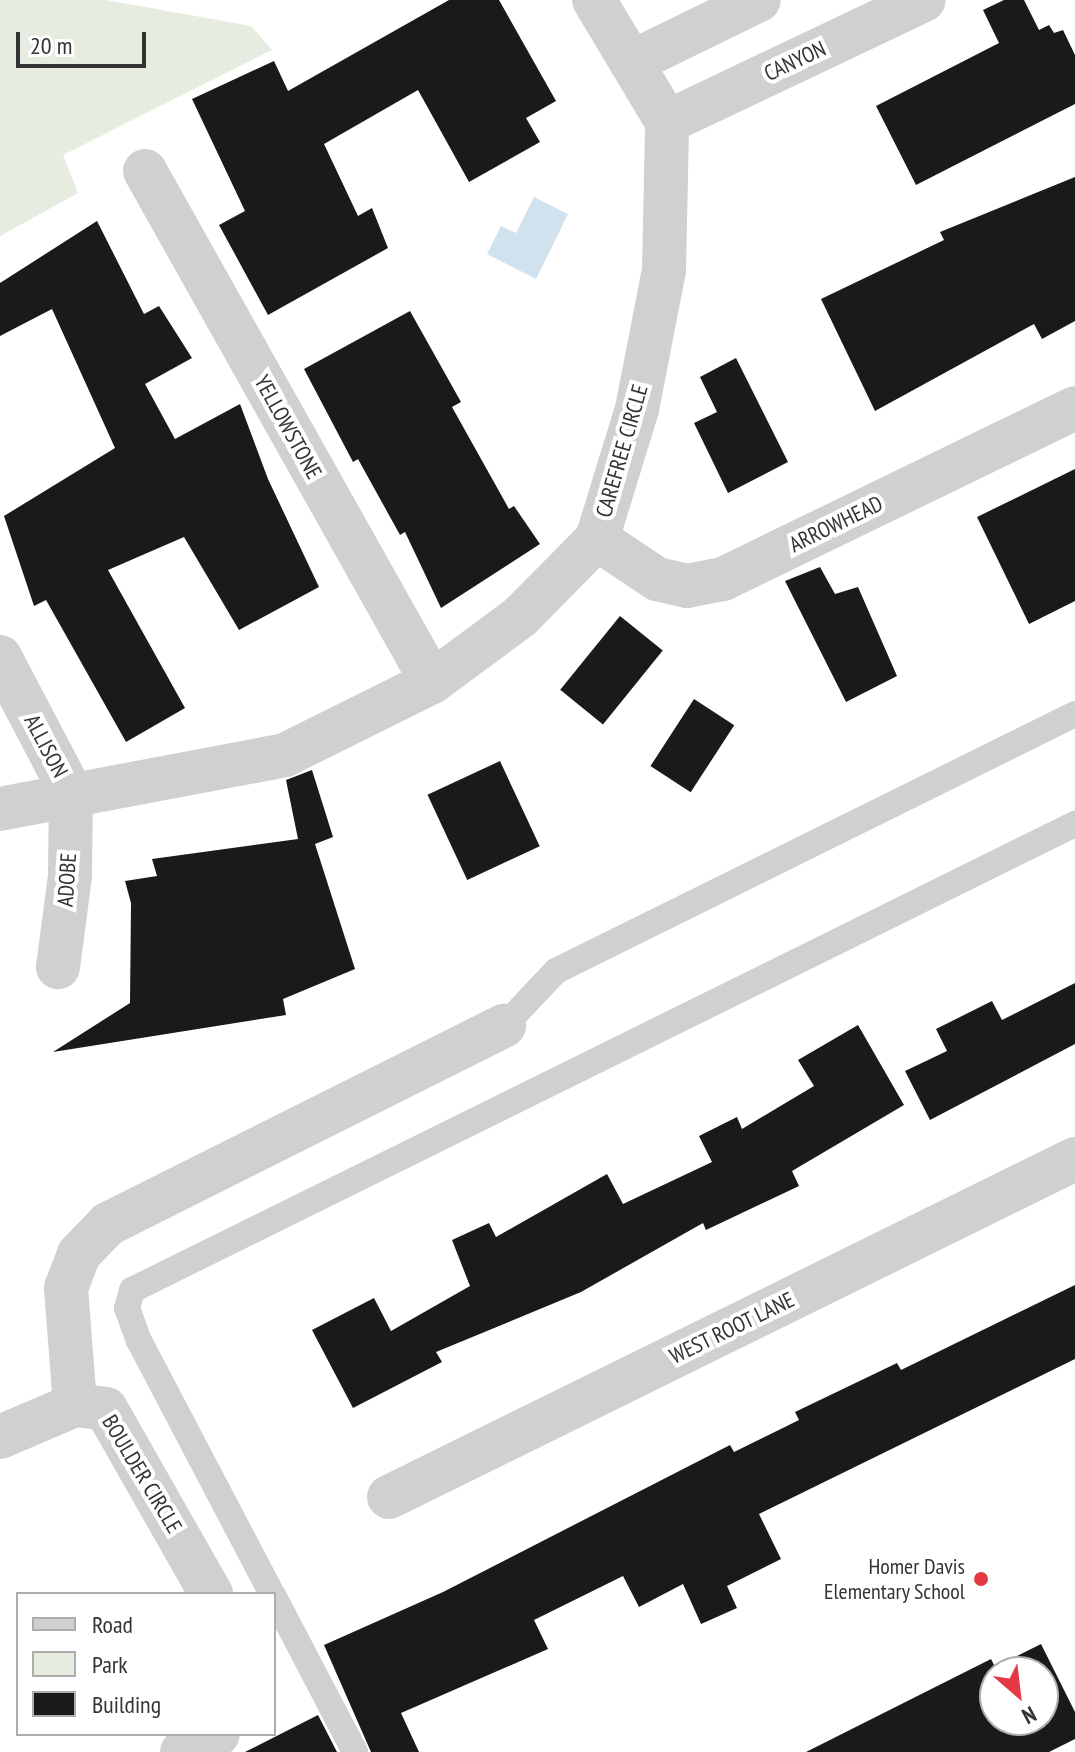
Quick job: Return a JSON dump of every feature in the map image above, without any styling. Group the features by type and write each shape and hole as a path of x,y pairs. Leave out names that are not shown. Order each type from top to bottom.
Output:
{"street":[{"path":"594,0 667,122"},
{"path":"632,62 759,0"},
{"name":"CANYON","path":"667,122 924,0"},
{"name":"CAREFREE CIRCLE","path":"0,809 71,792 285,755 432,682 520,617 597,539 637,409 664,270 667,122"},
{"name":"YELLOWSTONE","path":"145,171 432,682"},
{"name":"ARROWHEAD","path":"597,539 657,579 687,586 723,579 1075,408"},
{"name":"ALLISON","path":"0,657 71,792"},
{"name":"ADOBE","path":"58,967 70,876 71,792"},
{"path":"75,1405 66,1288 79,1254 108,1224 504,1026"},
{"name":"WEST ROOT LANE","path":"389,1497 1075,1159"},
{"name":"BOULDER CIRCLE","path":"0,1437 75,1405 106,1409 210,1592"},
{"path":"182,1752 214,1736"}],"lane":[{"path":"504,1026 556,971 1075,714"},
{"path":"271,1592 139,1341 127,1308 132,1290 1075,824"},
{"path":"276,1602 355,1752"}],"green space":[{"path":"0,0 106,0 251,26 272,50 63,155 78,193 0,236"}],"water":[{"path":"534,197 568,214 536,279 487,254 501,226 516,233"}],"building":[{"path":"449,0 499,0 556,101 526,118 540,142 469,182 418,90 324,144 358,216 372,208 388,248 268,315 219,225 245,211 192,99 274,61 288,91"},
{"path":"1004,0 1024,0 1039,30 1049,25 1054,33 1063,30 1075,55 1075,104 916,185 876,106 999,43 983,10"},
{"path":"1075,177 1075,321 1042,339 1034,324 875,411 821,299 944,240 940,232"},
{"path":"97,221 144,314 159,306 192,358 145,384 175,439 240,404 268,479 319,587 239,630 184,537 108,570 185,708 126,742 46,600 34,606 4,516 115,448 52,309 0,336 0,283"},
{"path":"410,311 461,402 452,407 509,509 514,506 540,544 441,608 405,532 400,535 358,459 353,462 304,369"},
{"path":"736,358 788,462 728,493 694,423 717,412 700,377"},
{"path":"1075,469 1075,601 1029,624 977,517"},
{"path":"820,567 835,594 858,587 897,676 846,702 785,581"},
{"path":"620,616 663,651 603,724 560,690"},
{"path":"694,699 734,725 691,792 650,766"},
{"path":"500,761 540,846 467,880 427,795"},
{"path":"312,770 333,837 315,844 355,969 283,999 286,1015 53,1052 130,1003 131,903 125,881 157,876 152,859 298,839 286,780"},
{"path":"1075,983 1075,1044 930,1120 905,1071 947,1051 936,1029 992,1001 1002,1020"},
{"path":"858,1025 904,1105 792,1171 799,1186 706,1230 703,1223 581,1292 436,1352 442,1362 353,1408 312,1330 374,1298 391,1331 470,1286 452,1240 489,1223 496,1237 607,1174 623,1204 712,1162 699,1136 737,1117 742,1129 814,1086 798,1060"},
{"path":"1075,1285 1075,1359 759,1514 781,1559 727,1586 737,1608 701,1624 683,1584 639,1607 623,1576 534,1620 548,1649 401,1713 419,1752 371,1752 324,1645 443,1592 730,1445 734,1452 799,1420 795,1412 897,1363 901,1370"},
{"path":"1041,1644 1047,1656 1017,1656"},
{"path":"979,1665 979,1736 1059,1736 1059,1680 1075,1712 1075,1739 1049,1752 806,1752"},
{"path":"318,1715 337,1752 245,1752"}],"place":[{"name":"Homer Davis Elementary School","path":"981,1579"}]}
